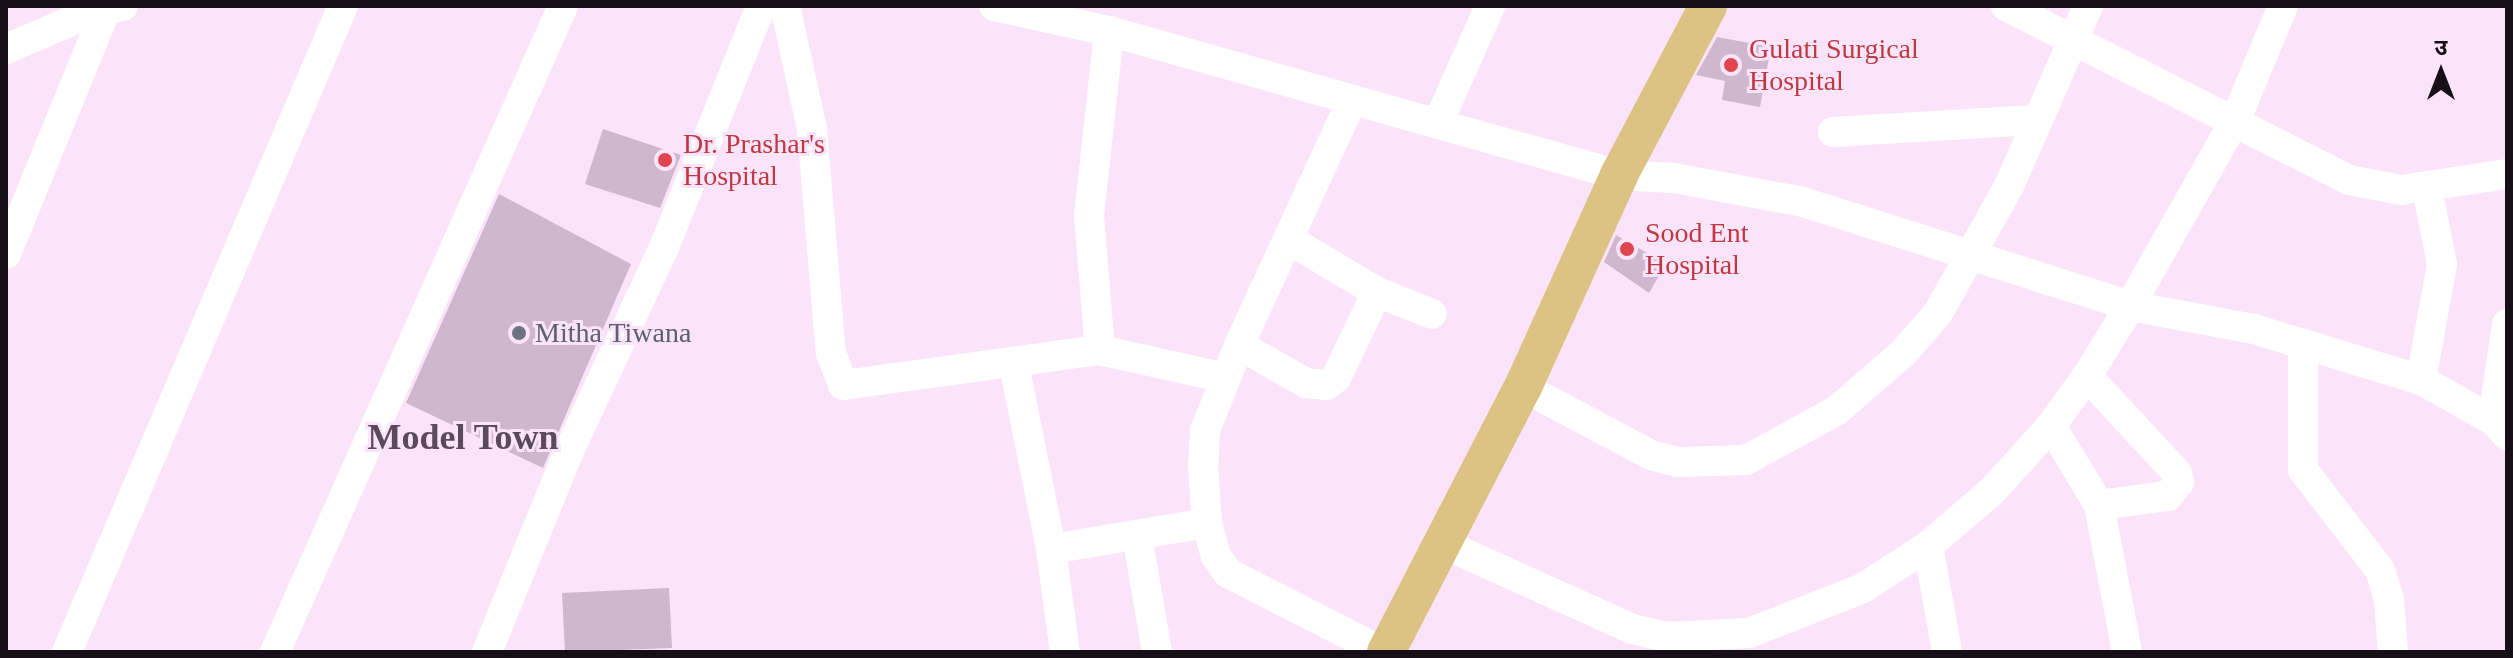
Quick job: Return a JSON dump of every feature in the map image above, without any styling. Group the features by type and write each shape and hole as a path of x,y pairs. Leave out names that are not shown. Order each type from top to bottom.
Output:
{"main road":[{"path":"1384,652 1444,544 1523,387 1619,175 1708,6"}],"street":[{"path":"67,652 343,6"},
{"path":"275,652 563,6"},
{"path":"487,652 570,449 665,245 761,6"},
{"path":"785,6 812,129 835,373 843,385 1014,365 1100,350 1222,377"},
{"path":"994,6 1046,11 1619,175 1674,178 1803,202 2130,306 2199,315 2421,380 2500,427 2507,324"},
{"path":"1438,123 1490,6"},
{"path":"2006,6 2236,119 2349,180 2401,190 2507,174"},
{"path":"1523,387 1651,455 1677,462 1746,460 1836,411 1903,353 1938,313 1972,257 2037,120 2071,36 2088,6"},
{"path":"1444,544 1632,629 1666,637 1751,642 1863,588 1928,546 1993,490 2051,426 2087,376 2130,306 2236,119 2283,6"},
{"path":"6,49 66,13 112,7"},
{"path":"6,254 112,7"},
{"path":"1100,350 1090,195 1109,31"},
{"path":"1352,100 1222,377 1205,431 1207,523 1216,556 1228,573 1384,652"},
{"path":"1833,132 2037,120"},
{"path":"2421,380 2442,264 2441,241 2427,188"},
{"path":"1288,239 1377,292 1432,314"},
{"path":"1239,345 1306,383 1327,385 1336,378 1377,292"},
{"path":"2303,345 2303,470 2380,570 2389,600 2393,652"},
{"path":"1014,365 1051,549 1065,652"},
{"path":"2087,376 2177,473 2179,482 2168,496 2099,505"},
{"path":"2051,426 2099,505 2127,652"},
{"path":"1051,549 1207,523"},
{"path":"1137,535 1157,652"},
{"path":"1928,546 1947,652"}],"building":[{"path":"1717,37 1771,47 1760,107 1722,100 1725,81 1696,75"},
{"path":"603,129 681,155 660,208 585,184"},
{"name":"Mitha Tiwana","path":"499,194 631,264 543,468 406,403"},
{"path":"1616,235 1666,264 1649,293 1604,262"},
{"path":"669,588 672,648 565,652 562,593"}],"place":[{"name":"Gulati Surgical Hospital","path":"1731,65"},
{"name":"Dr. Prashar's Hospital","path":"665,160"},
{"name":"Sood Ent Hospital","path":"1627,249"},
{"name":"Mitha Tiwana","path":"519,333"}],"district":[{"name":"Model Town","path":"463,438"}]}
